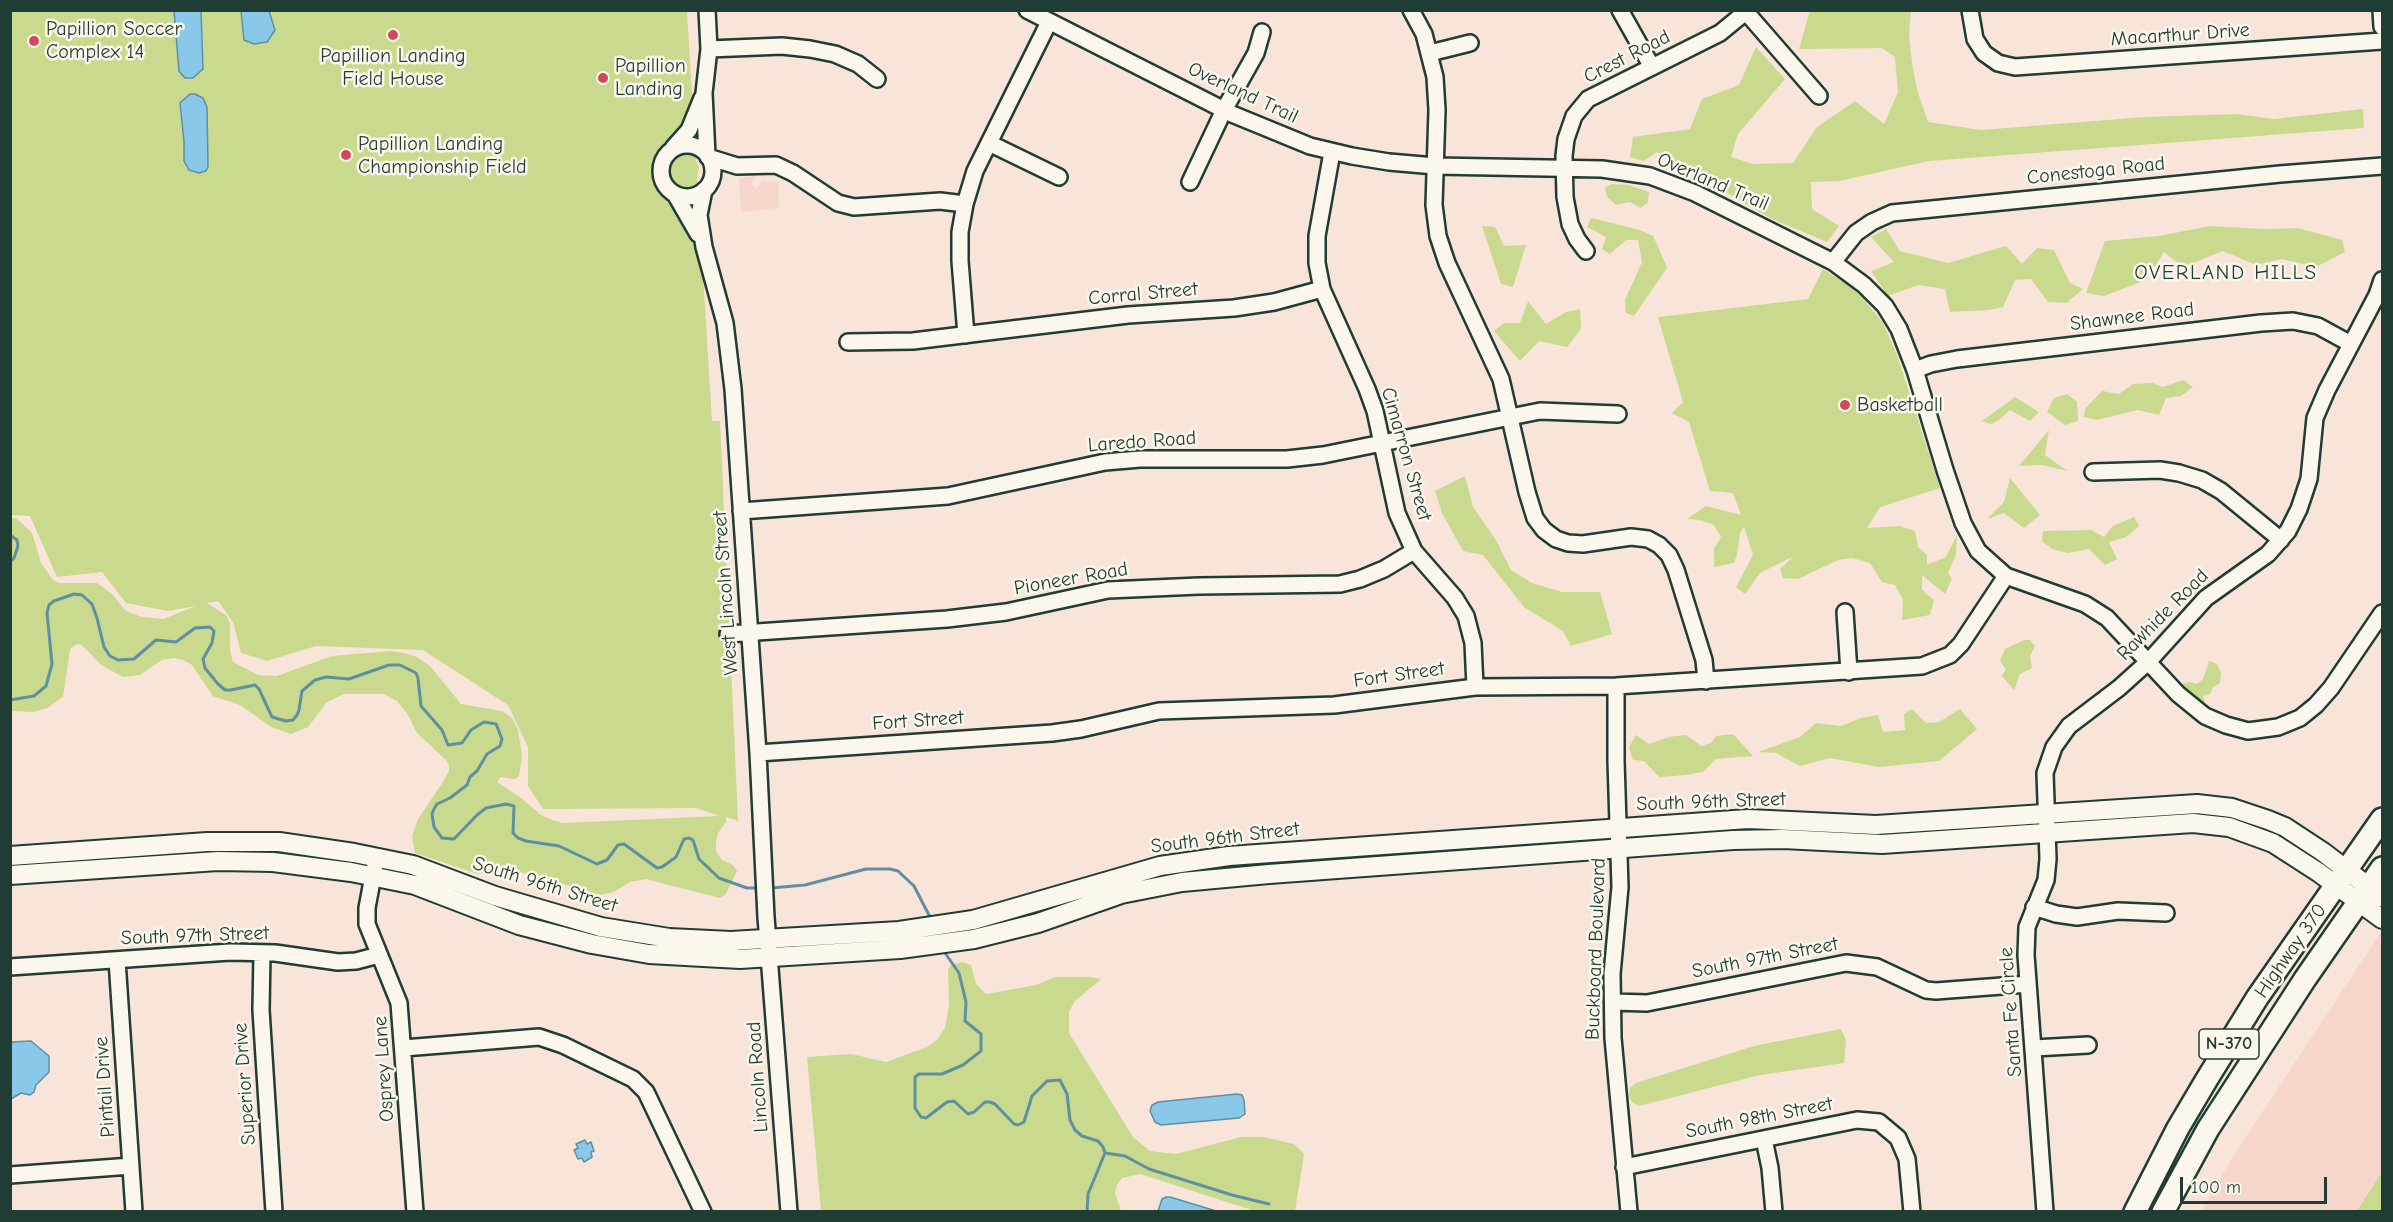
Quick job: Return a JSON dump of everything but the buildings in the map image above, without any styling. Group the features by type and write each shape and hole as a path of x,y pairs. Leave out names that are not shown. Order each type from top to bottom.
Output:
{"highway":[{"name":"Highway 370","path":"2356,889 2382,819"},
{"name":"Highway 370","path":"2135,1212 2178,1128 2258,998 2356,889 2382,868"},
{"path":"2163,1212 2208,1129 2231,1072 2342,905 2356,889"}],"main road":[{"name":"South 96th Street","path":"10,875 218,861 273,862 373,876 415,885 519,925 603,947 682,958 740,959 900,949 974,939 1038,923 1121,894 1182,882 1733,840 1783,839 1882,844 2174,805 2216,805 2252,814 2285,827 2356,889 2382,919"},
{"name":"South 96th Street","path":"10,856 207,842 267,842 413,865 495,896 601,927 634,934 704,941 899,931 973,920 1160,866 1229,856 1748,819 1876,825 2046,823"}],"street":[{"path":"707,10 708,49 704,93 707,156 712,168 707,185"},
{"name":"Overland Trail","path":"1027,10 1224,110 1276,134 1332,152 1389,162 1436,166 1602,168 1650,176 1695,193 1833,262 1864,285 1885,306 1899,329 1915,369 1963,523 1978,550 2006,576 2085,604 2106,618 2178,694 2205,716 2226,725 2248,730 2278,727 2300,718 2331,688 2382,613"},
{"path":"1411,10 1424,34 1435,77 1437,110 1434,205 1438,236 1447,263 1501,379 1535,518 1544,530 1556,539 1568,543 1584,544 1631,537 1648,539 1659,545 1669,555 1704,660 1706,681"},
{"path":"1620,10 1652,67"},
{"name":"Macarthur Drive","path":"1970,10 1974,39 1984,53 1998,63 2015,67 2382,41"},
{"path":"2381,10 2382,27"},
{"path":"1747,11 1819,96"},
{"name":"Crest Road","path":"1586,251 1570,225 1565,197 1563,167 1566,139 1574,116 1588,99 1720,33 1747,11"},
{"path":"966,335 960,261 960,232 965,204 975,171 1049,22"},
{"path":"1190,182 1224,110 1256,53 1262,32"},
{"path":"1430,53 1470,43"},
{"path":"708,49 782,46 810,49 835,54 858,64 877,79"},
{"path":"704,93 689,130 662,163 661,175 666,186 675,194 687,197 737,166"},
{"path":"989,143 1059,177"},
{"path":"673,148 692,146 707,156 737,166 776,165 793,173 838,203 854,207 940,201 965,204"},
{"name":"Cimarron Street","path":"1332,152 1317,237 1317,263 1322,289 1375,411 1397,513 1414,550 1455,598 1466,616 1473,643 1475,687"},
{"name":"Conestoga Road","path":"1833,262 1856,233 1872,222 1892,213 2382,166"},
{"name":"West Lincoln Street","path":"707,185 699,215 704,247 719,297 730,356 758,753 768,939"},
{"name":"West Lincoln Street","path":"675,194 686,210 704,247"},
{"name":"Rawhide Road","path":"2046,823 2045,773 2054,747 2069,726 2119,688 2149,661 2206,598 2268,554 2281,540 2299,509 2308,479 2315,418 2351,344 2380,296 2382,280"},
{"name":"Corral Street","path":"848,342 913,342 1128,315 1234,308 1274,302 1322,289"},
{"name":"Shawnee Road","path":"1915,369 1958,359 2293,321 2318,326 2351,344"},
{"name":"Laredo Road","path":"741,511 948,496 1105,462 1140,459 1287,459 1382,445 1540,411 1618,414"},
{"path":"2093,472 2160,471 2179,473 2202,480 2220,491 2281,540"},
{"name":"Pioneer Road","path":"728,634 948,619 1006,612 1117,589 1340,584 1384,569 1414,550"},
{"name":"Fort Street","path":"758,753 1052,733 1081,729 1159,711 1334,705 1475,687 1616,686 1922,666 1950,655 1970,634 2006,576"},
{"path":"1845,612 1849,672"},
{"name":"Buckboard Boulevard","path":"1616,686 1620,887 1614,941 1613,1038 1629,1212"},
{"name":"Santa Fe Circle","path":"2045,1212 2028,984 2027,927 2046,880 2048,859 2046,823"},
{"name":"Osprey Lane","path":"376,858 367,908 367,924 399,1003 415,1212"},
{"path":"2034,907 2056,914 2077,917 2118,911 2166,913"},
{"name":"Lincoln Road","path":"768,939 789,1212"},
{"name":"South 97th Street","path":"10,967 204,953 262,953 338,962 356,961 379,955"},
{"name":"Superior Drive","path":"262,953 261,1010 274,1212"},
{"name":"Pintail Drive","path":"117,960 134,1212"},
{"name":"South 97th Street","path":"1613,1002 1656,1001 1846,963 1877,967 1926,990 2028,984"},
{"path":"404,1048 539,1037 563,1045 639,1083 703,1212"},
{"path":"2034,1048 2088,1044"},
{"name":"South 98th Street","path":"1624,1167 1857,1120 1879,1122 1898,1138 1907,1159 1912,1212"},
{"path":"1764,1139 1770,1168 1773,1212"},
{"path":"10,1175 131,1166"}],"shaded area":[{"path":"756,176 751,185 757,189 762,181 778,182 779,208 741,212 739,178"},
{"path":"2382,931 2382,1206 2379,1211 2201,1212 2235,1153"}],"green space":[{"path":"1810,10 1911,11 1909,35 1912,63 1917,90 1928,122 1981,130 2145,117 2236,114 2274,119 2363,109 2364,128 1929,161 1839,181 1811,182 1812,209 1839,226 1827,242 1770,218 1657,152 1644,161 1630,157 1633,137 1690,129 1702,99 1739,85 1756,47 1785,79 1738,134 1731,157 1753,164 1793,163 1817,127 1855,101 1884,124 1898,92 1895,57 1882,48 1799,49"},
{"path":"10,11 687,11 696,161 699,167 697,178 712,421 720,421 738,821 726,817 716,843 716,851 722,860 733,865 737,871 726,894 720,898 646,879 630,882 614,892 600,895 500,866 479,874 415,853 412,836 418,819 443,782 449,766 446,760 417,733 407,713 397,701 384,694 344,694 327,702 308,727 291,734 271,727 240,705 213,696 192,665 183,660 174,658 162,660 140,675 123,677 101,665 82,645 77,644 70,649 63,697 47,708 33,712 11,711 11,518 16,518 32,533 41,563 53,580 59,583 97,583 112,594 126,611 142,617 163,619 196,606 168,611 126,603 102,572 57,577 30,516 11,515","holes":["218,601 233,622 241,653 267,661 316,646 423,650 508,705 528,747 528,786 543,809 696,808 719,816 563,823 552,820 541,815 520,797 497,782 500,777 515,779 519,776 522,756 518,729 512,718 502,711 461,704 430,666 417,657 391,651 332,656 277,676 258,675 233,662 230,651 230,624 227,616 207,603"]},
{"path":"1612,184 1628,185 1649,192 1648,202 1641,208 1630,202 1616,205 1607,197 1605,188"},
{"path":"1591,218 1640,230 1653,236 1660,251 1667,268 1634,316 1626,313 1625,300 1642,262 1638,240 1626,240 1610,254 1602,249 1606,237 1587,227"},
{"path":"1482,226 1495,227 1504,246 1526,245 1513,287 1501,284"},
{"path":"2210,226 2298,228 2342,240 2345,252 2316,267 2282,259 2256,265 2223,251 2183,267 2164,252 2146,280 2104,296 2086,293 2105,241 2159,236"},
{"path":"1886,229 1900,251 1948,263 2006,246 2022,264 2037,248 2054,250 2070,283 2083,289 2066,303 2048,302 2031,279 2015,280 2003,307 1950,312 1945,289 1918,285 1888,296 1871,271 1894,262 1871,237"},
{"path":"1823,269 1861,296 1883,323 1897,355 1940,488 1880,507 1867,528 1899,526 1915,531 1918,547 1927,555 1927,565 1946,557 1957,535 1956,555 1948,573 1952,579 1945,594 1922,575 1922,590 1934,600 1930,615 1902,620 1903,600 1895,585 1882,582 1870,563 1852,558 1838,560 1798,579 1783,578 1780,569 1794,556 1760,573 1745,594 1736,587 1753,555 1744,527 1740,533 1734,563 1714,567 1714,549 1721,537 1714,525 1700,520 1687,519 1706,506 1741,515 1733,493 1710,491 1689,422 1672,413 1683,402 1658,317 1808,299"},
{"path":"1528,301 1546,324 1566,312 1580,309 1581,329 1567,347 1539,341 1520,361 1494,331 1504,323 1520,323"},
{"path":"2183,380 2193,387 2181,396 2166,398 2159,415 2138,410 2097,420 2084,417 2085,409 2102,391 2119,394 2133,384 2152,383 2163,387"},
{"path":"2067,394 2077,402 2078,421 2065,425 2047,412 2054,398"},
{"path":"2015,397 2039,412 2030,421 2010,410 1991,424 1982,421"},
{"path":"2049,430 2045,455 2067,471 2042,465 2019,466"},
{"path":"1465,476 1473,507 1496,540 1511,570 1532,583 1562,592 1600,592 1612,634 1571,646 1563,631 1524,607 1483,555 1463,551 1442,513 1435,491"},
{"path":"2010,478 2040,515 2024,528 2004,513 1987,519 2004,502"},
{"path":"2134,517 2139,526 2126,537 2109,542 2117,559 2105,565 2089,549 2068,553 2052,549 2042,541 2043,531 2091,530 2104,537 2113,526"},
{"path":"2024,640 2030,640 2035,646 2030,656 2032,668 2020,674 2014,690 2002,676 2006,669 2000,661 2005,649"},
{"path":"2209,661 2217,664 2221,673 2220,683 2213,687 2210,694 2203,696 2205,703 2200,705 2179,685 2189,682 2197,684 2203,679"},
{"path":"1912,709 1926,723 1939,722 1960,709 1977,729 1939,761 1879,767 1830,758 1800,766 1776,753 1758,752 1800,737 1816,723 1841,726 1861,718 1878,715 1883,732 1905,730 1904,714"},
{"path":"1733,734 1753,756 1716,759 1703,772 1686,775 1659,777 1644,761 1633,760 1629,747 1636,735 1649,744 1669,737 1686,735 1701,746 1711,743 1716,736"},
{"path":"962,962 971,965 976,984 986,994 1036,985 1055,977 1101,979 1074,1002 1069,1012 1069,1033 1133,1137 1150,1151 1176,1154 1241,1137 1264,1137 1294,1144 1304,1154 1295,1211 1255,1211 1140,1174 1122,1178 1117,1185 1115,1193 1121,1211 821,1211 807,1057 851,1054 886,1062 927,1047 937,1040 945,1028 949,1005 948,969 951,965"},
{"path":"1841,1029 1846,1040 1844,1063 1760,1075 1639,1106 1632,1102 1629,1096 1630,1088 1636,1083 1754,1046"},
{"path":"2382,1172 2382,1211 2357,1211"}],"water":[{"path":"174,11 201,11 203,69 193,78 185,78 179,71"},
{"path":"241,11 269,11 275,30 267,42 254,44 244,40"},
{"path":"190,94 203,98 207,107 208,167 206,171 199,173 189,170 184,161 180,103"},
{"path":"31,1041 49,1056 49,1072 30,1095 21,1093 11,1099 11,1042"},
{"path":"1242,1095 1244,1100 1245,1114 1239,1118 1161,1125 1155,1122 1150,1111 1152,1105 1158,1102"},
{"path":"585,1140 587,1144 591,1142 594,1151 591,1152 592,1157 584,1162 582,1158 578,1159 574,1150 578,1148 576,1144"},
{"path":"1166,1197 1216,1211 1158,1211 1162,1199"}],"waterway":[{"path":"10,535 17,540 18,546 10,562"},
{"path":"10,700 34,696 46,686 52,664 47,613 49,605 74,594 82,595 92,604 104,647 110,656 118,660 134,659 156,640 176,642 195,628 210,627 214,631 212,643 203,659 205,668 225,690 255,685 272,717 286,721 293,720 297,715 302,691 315,680 326,677 349,679 389,665 400,665 416,673 421,706 442,730 448,745 462,743 471,730 484,722 496,724 502,739 500,746 487,754 477,771 470,777 467,785 450,798 437,804 432,814 434,827 442,838 454,839 486,808 506,804 514,806 513,833 526,841 559,846 597,864 607,860 618,845 624,844 657,868 676,857 684,839 689,838 693,840 699,859 719,878 747,888 761,888"},
{"path":"771,888 805,885 866,869 890,869 898,871 914,886 931,919"},
{"path":"943,950 959,973 966,1002 965,1021 981,1034 981,1051 963,1065 942,1074 919,1074 915,1077 915,1108 921,1117 926,1118 947,1102 954,1101 968,1114 974,1112 985,1102 990,1102 1018,1125 1024,1122 1032,1096 1047,1081 1060,1080 1067,1094 1070,1120 1075,1130 1082,1136 1098,1141 1105,1153 1088,1194 1087,1212"},
{"path":"1105,1153 1125,1156 1149,1169 1269,1204"}],"place":[{"name":"Papillion Landing Field House","path":"393,35"},
{"name":"Papillion Soccer Complex 14","path":"34,41"},
{"name":"Papillion Landing","path":"603,78"},
{"name":"Papillion Landing Championship Field","path":"346,155"},
{"name":"Basketball","path":"1845,405"}],"district":[{"name":"OVERLAND HILLS","path":"2226,273"}]}
